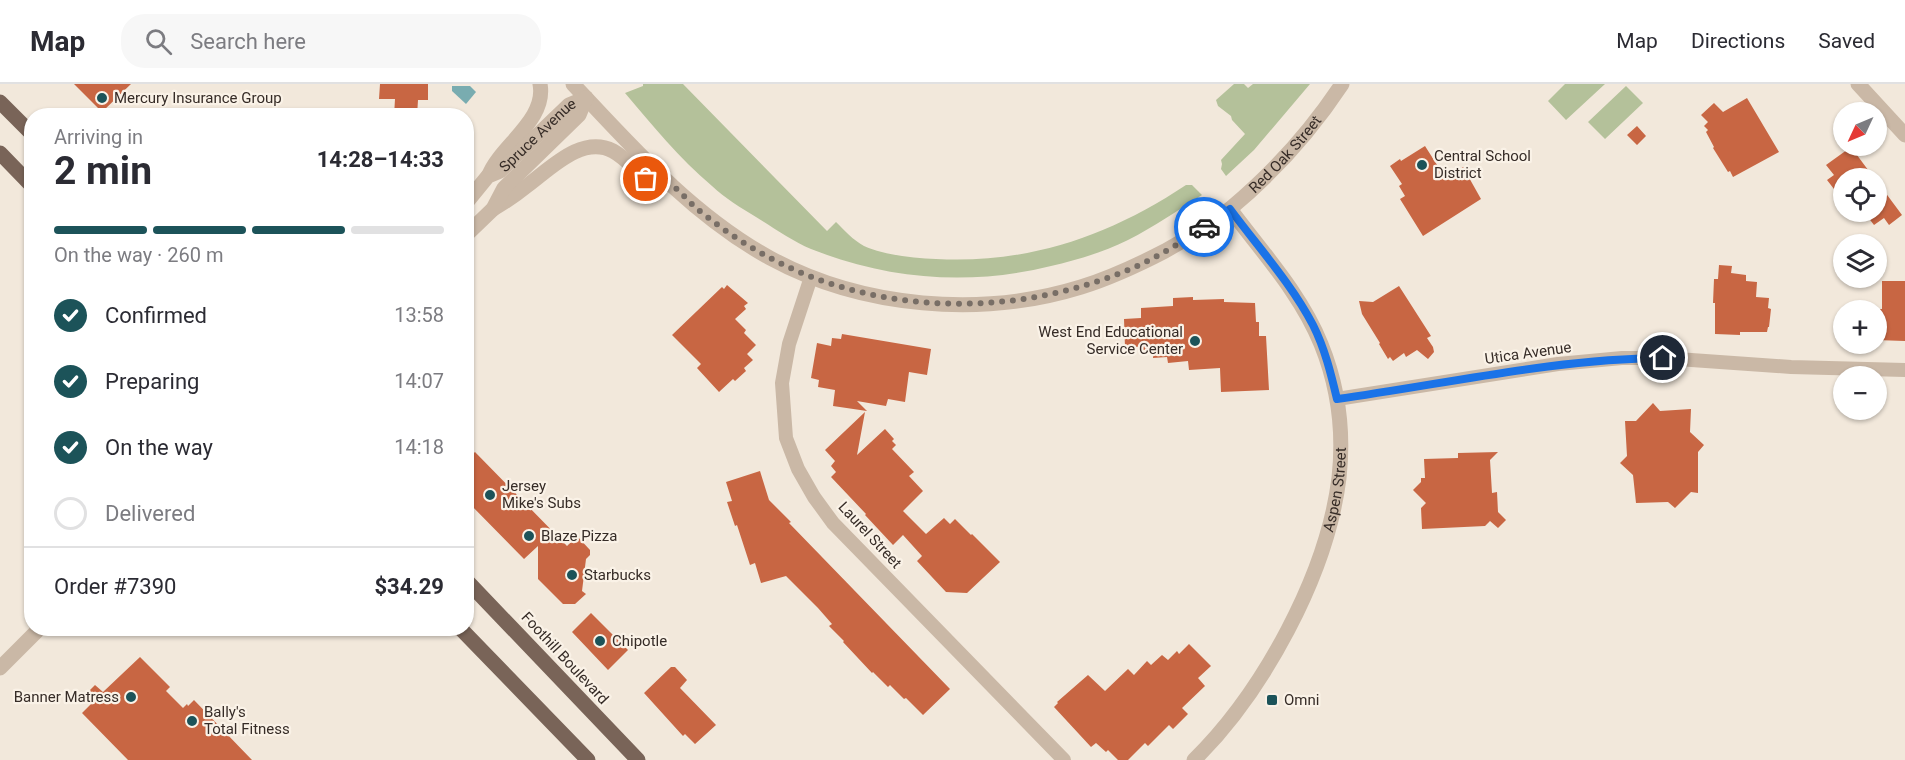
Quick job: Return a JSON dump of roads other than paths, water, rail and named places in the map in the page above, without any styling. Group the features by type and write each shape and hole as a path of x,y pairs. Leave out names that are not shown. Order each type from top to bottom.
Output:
{"main road":[{"path":"0,102 24,126"},
{"path":"0,153 24,178"},
{"name":"Foothill Boulevard","path":"474,588 638,760"},
{"path":"468,636 588,760"}],"street":[{"path":"488,176 493,164 518,137 531,118 539,101 540,84"},
{"name":"Red Oak Street","path":"573,84 695,207 748,245 772,259 811,277 863,292 917,302 969,305 1023,300 1080,288 1134,268 1184,241 1230,209 1272,171 1304,137 1342,84"},
{"path":"1858,84 1905,135"},
{"name":"Spruce Avenue","path":"474,193 488,176 500,171 569,105 586,98"},
{"name":"Spruce Avenue","path":"474,228 494,209 504,188 579,115 586,98"},
{"path":"494,209 563,159 583,149 596,146 616,152 646,179 671,185"},
{"name":"Aspen Street","path":"1194,760 1228,722 1262,674 1284,637 1307,589 1327,532 1339,477 1341,450 1337,399 1313,326 1288,284 1230,209"},
{"name":"Laurel Street","path":"811,277 789,344 782,383 786,438 798,469 814,497 833,523 1064,760"},
{"name":"Utica Avenue","path":"1337,399 1547,366 1623,358 1663,358 1791,367 1905,370"},
{"path":"0,668 32,636"}],"water":[{"path":"452,86 470,86 476,92 466,104 452,91"}],"place":[{"name":"Mercury Insurance Group","path":"102,98"},
{"name":"Central School District","path":"1422,165"},
{"name":"West End Educational Service Center","path":"1195,341"},
{"name":"Jersey Mike's Subs","path":"490,495"},
{"name":"Blaze Pizza","path":"529,536"},
{"name":"Starbucks","path":"572,575"},
{"name":"Chipotle","path":"600,641"},
{"name":"Banner Matress","path":"131,697"},
{"name":"Omni","path":"1272,700"},
{"name":"Bally's Total Fitness","path":"192,721"}]}
